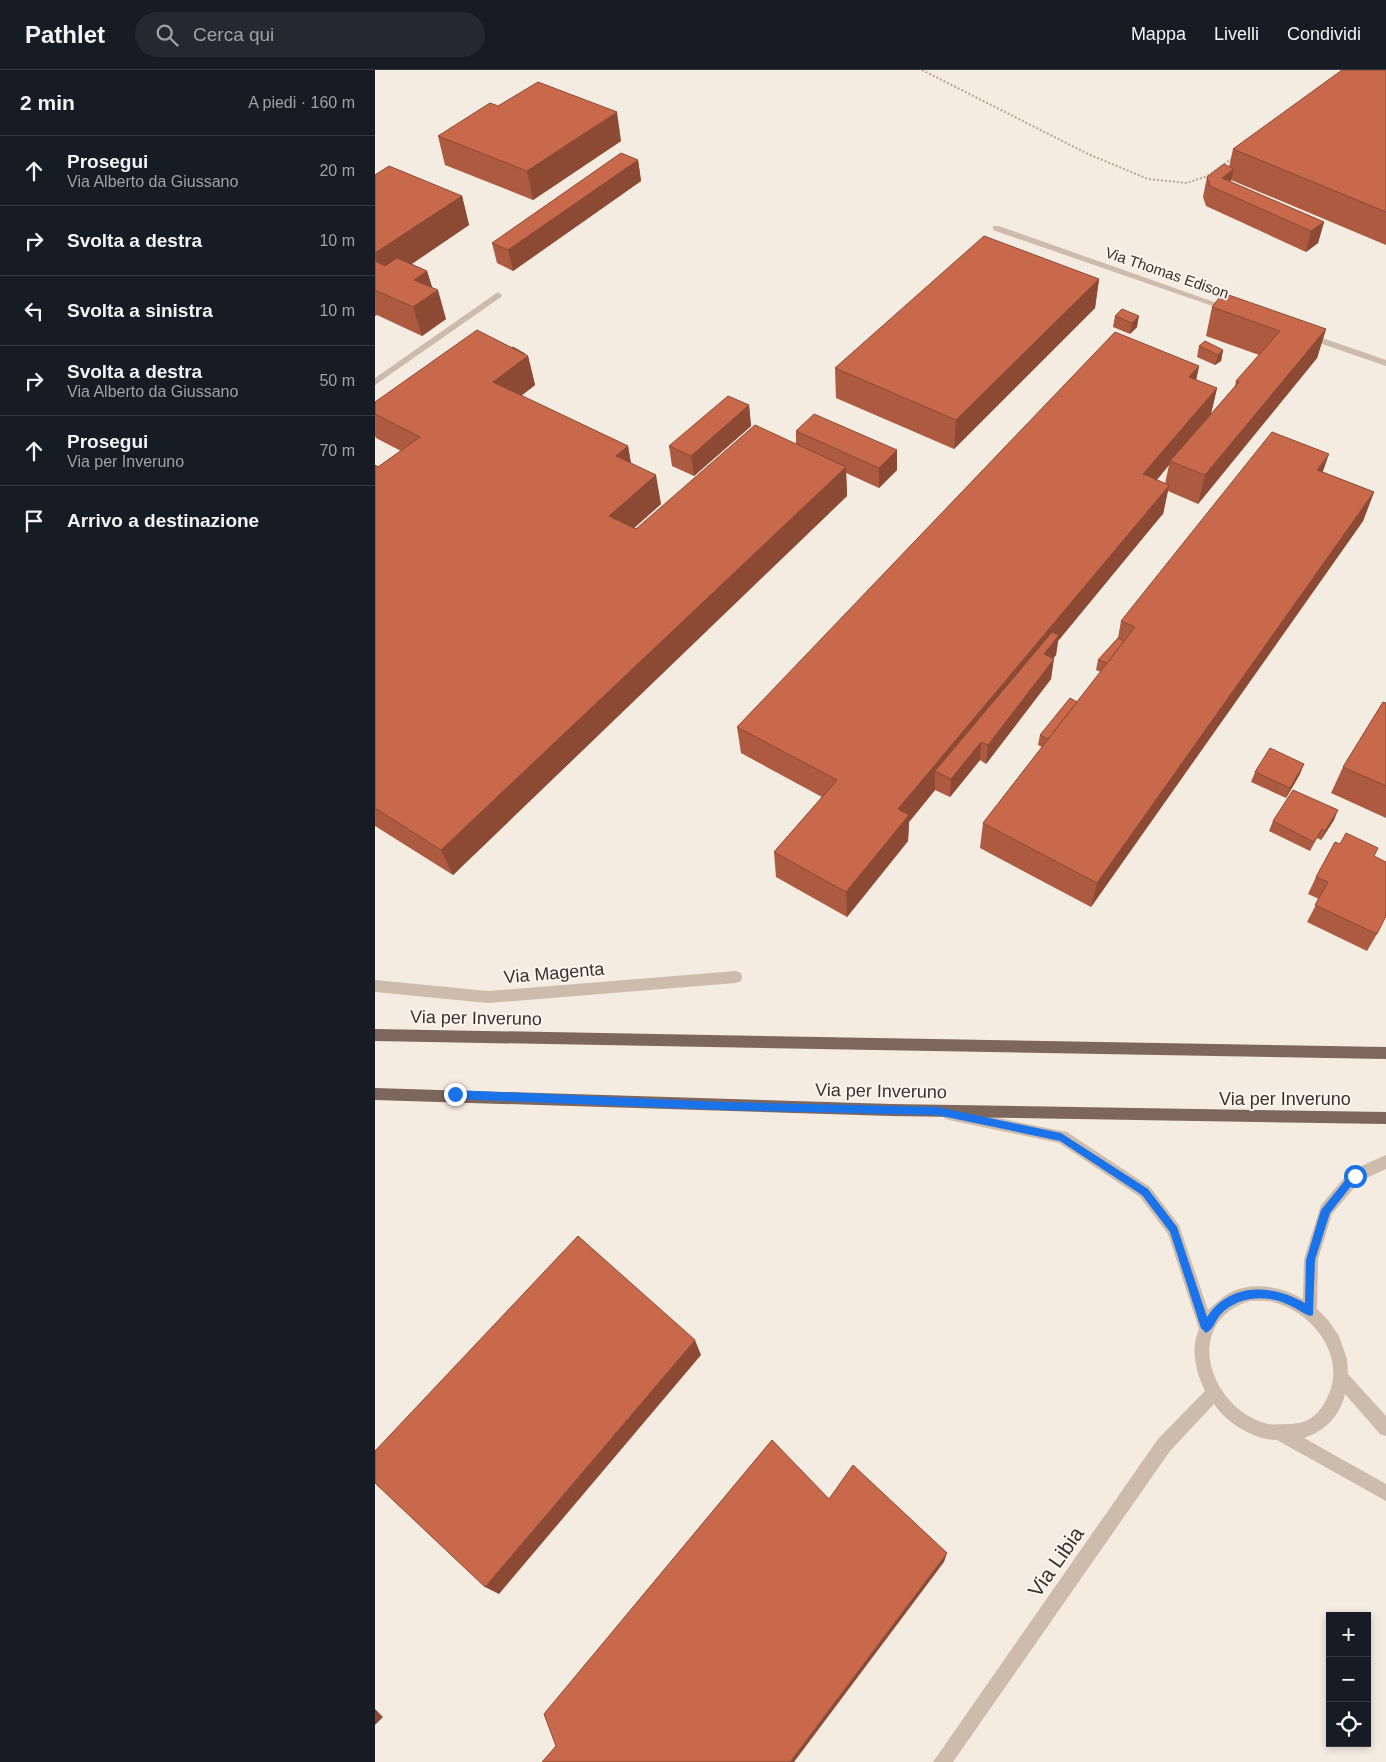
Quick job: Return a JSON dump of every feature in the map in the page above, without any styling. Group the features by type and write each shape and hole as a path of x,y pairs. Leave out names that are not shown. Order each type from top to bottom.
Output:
{"main road":[{"name":"Via per Inveruno","path":"375,1035 1386,1053"},
{"name":"Via per Inveruno","path":"375,1094 455,1094 723,1106 1134,1116 1386,1118"}],"street":[{"name":"Via Thomas Edison","path":"996,228 1238,312"},
{"path":"375,382 498,296"},
{"path":"1303,334 1386,363"},
{"name":"Via Magenta","path":"375,986 488,997 736,977"},
{"path":"937,1111 1061,1138 1145,1192 1174,1230 1206,1328"},
{"path":"1310,1311 1311,1260 1326,1210 1355,1176 1386,1162"},
{"path":"1250,1294 1271,1294 1290,1300 1310,1311 1324,1325 1334,1342 1340,1360 1342,1379 1337,1401 1324,1419 1305,1431 1283,1435 1263,1432 1244,1424 1227,1411 1213,1394 1203,1372 1201,1349 1206,1328 1217,1312 1232,1300 1250,1294"},
{"path":"1342,1379 1386,1428"},
{"name":"Via Libia","path":"942,1762 1164,1445 1213,1394"},
{"path":"1283,1435 1386,1493"}],"path":[{"path":"923,70 1088,154 1148,179 1187,183 1207,176 1239,153"}],"building":[{"path":"1342,70 1386,70 1386,212 1233,149"},
{"path":"538,82 617,112 527,171 438,136 490,103 498,106"},
{"path":"621,153 638,160 508,250 492,243"},
{"path":"1224,164 1234,169 1222,178 1324,222 1311,231 1210,186 1207,177"},
{"path":"389,166 462,196 375,253 375,175"},
{"path":"984,236 1099,279 956,420 835,368"},
{"path":"397,258 427,271 414,280 438,290 413,307 375,290 375,261 385,266"},
{"path":"1223,293 1326,329 1205,475 1170,461 1239,382 1236,381 1280,331 1212,307"},
{"path":"1122,309 1139,316 1132,323 1115,316"},
{"path":"477,330 528,356 493,382 628,446 616,456 656,475 609,516 636,529 755,425 846,467 441,850 375,808 375,465 378,467 420,437 375,414 375,402"},
{"path":"1115,332 1199,366 1189,377 1217,388 1143,474 1169,485 1168,487 898,809 909,815 846,892 774,852 837,780 737,727"},
{"path":"1205,341 1223,350 1218,355 1199,346"},
{"path":"728,396 749,405 691,456 669,446"},
{"path":"814,414 897,450 879,468 796,431"},
{"path":"1272,432 1329,454 1317,470 1374,492 1097,883 983,823 1135,627 1121,621"},
{"path":"1052,632 1059,635 1044,654 1054,659 988,745 981,742 951,779 935,771"},
{"path":"1118,638 1124,641 1107,663 1098,660"},
{"path":"1070,698 1077,702 1048,739 1040,735"},
{"path":"1383,702 1386,703 1386,786 1343,767"},
{"path":"1270,748 1304,764 1290,788 1255,772"},
{"path":"1293,790 1338,810 1325,831 1322,829 1314,842 1273,821"},
{"path":"1346,833 1378,848 1374,856 1386,862 1386,916 1377,934 1315,905 1328,882 1316,877 1335,842 1340,844"},
{"path":"578,1236 695,1340 485,1587 375,1483 375,1451"},
{"path":"772,1440 829,1499 853,1465 947,1553 790,1762 542,1762 556,1746 544,1714"}],"route":[{"path":"455,1094 723,1106 937,1111 1061,1138 1145,1192 1174,1230 1206,1328 1217,1312 1232,1300 1250,1294 1271,1294 1290,1300 1310,1311 1311,1260 1326,1210 1355,1176"}]}
